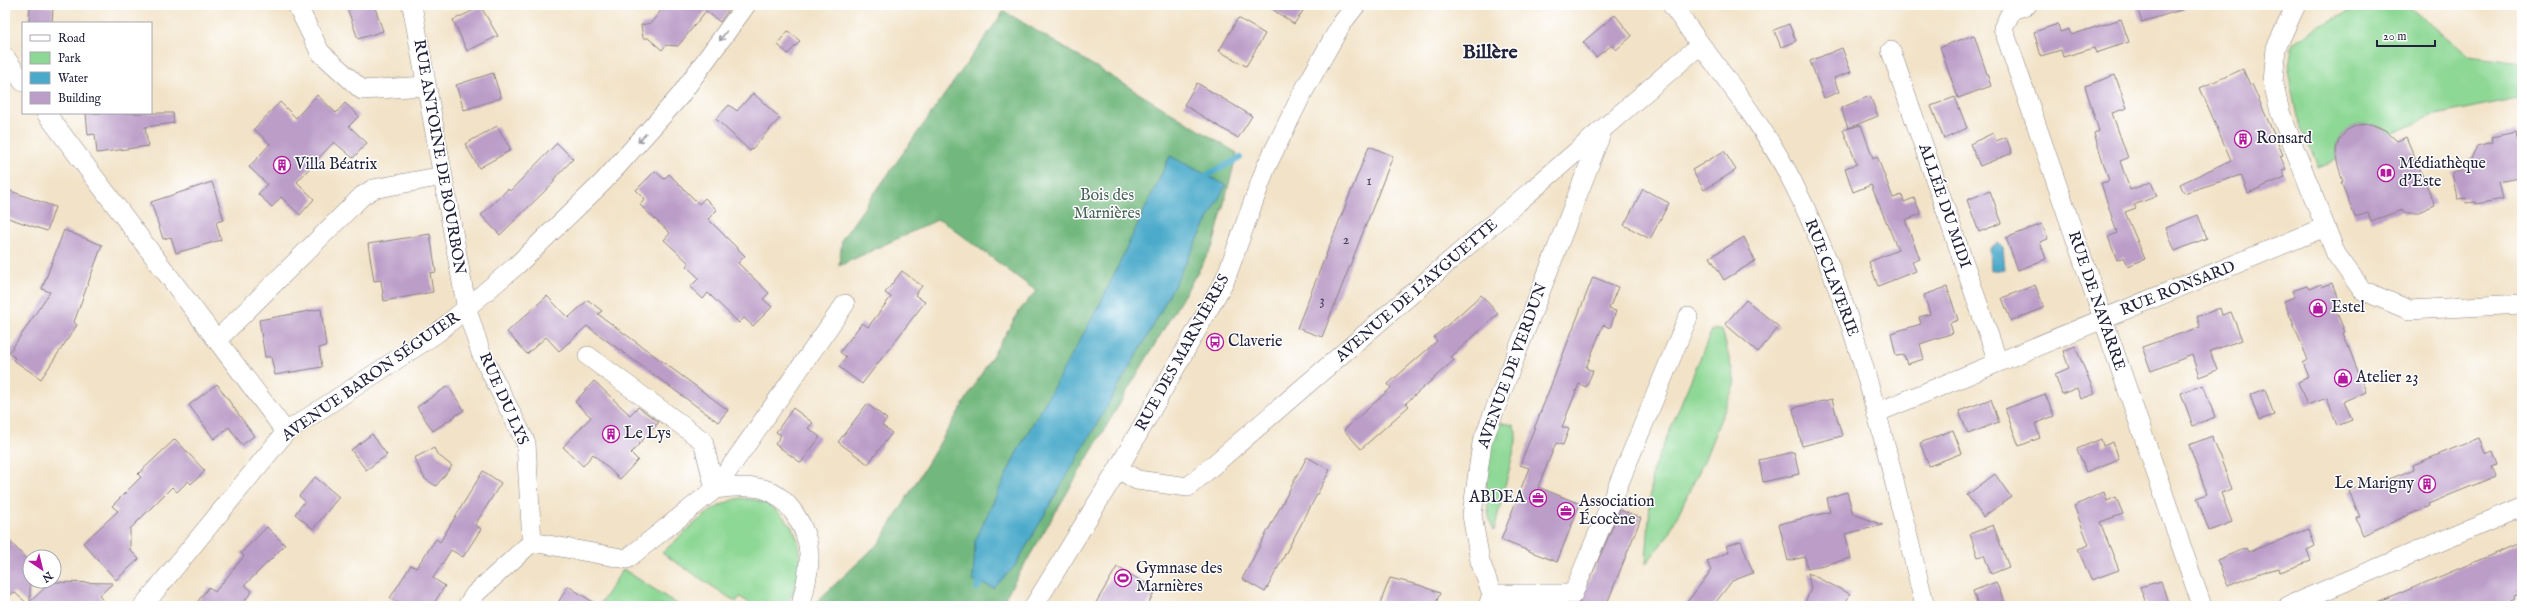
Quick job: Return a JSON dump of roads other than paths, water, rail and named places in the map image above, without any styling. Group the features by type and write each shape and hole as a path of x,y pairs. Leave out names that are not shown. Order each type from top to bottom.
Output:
{"street":[{"path":"297,5 320,52 362,90 426,86"},
{"name":"RUE ANTOINE DE BOURBON","path":"412,5 467,310"},
{"name":"AVENUE BARON SÉGUIER","path":"143,606 286,432 437,333 467,310 602,182 678,97 746,5"},
{"name":"RUE DES MARNIÈRES","path":"1034,606 1118,469 1225,280 1266,167 1302,94 1342,23 1356,5"},
{"name":"RUE CLAVERIE","path":"1672,5 1757,122 1793,183 1842,296 1876,413 1925,606"},
{"name":"RUE DE NAVARRE","path":"2027,5 2012,10 2003,28 2102,320 2202,606"},
{"path":"2296,5 2276,48 2274,82 2280,112 2336,254 2362,290 2409,310 2522,304"},
{"name":"AVENUE DE L'AYGUETTE","path":"1118,469 1137,480 1188,487 1700,45"},
{"name":"ALLÉE DU MIDI","path":"1891,51 1998,362"},
{"path":"5,57 22,81"},
{"path":"47,114 286,432"},
{"name":"AVENUE DE VERDUN","path":"1493,602 1480,560 1472,515 1482,443 1602,131"},
{"path":"217,340 362,196 373,189 443,176"},
{"name":"RUE RONSARD","path":"1876,413 2325,227"},
{"path":"467,606 475,594 532,542 627,559 715,489 845,304"},
{"name":"RUE DU LYS","path":"467,310 481,353 526,443 532,542"},
{"path":"1493,602 1573,594 1688,317"},
{"path":"588,356 704,441 715,489"},
{"path":"715,489 732,487 764,489 779,497 790,509 807,538 809,554 801,606"},
{"path":"2288,606 2522,507"}],"water":[{"path":"1170,156 1226,185 1151,330 1015,566 994,588 973,581 975,541 1017,452 1099,306"},
{"path":"1997,243 2003,248 2005,269 1991,271 1990,248"}],"waterway":[{"path":"1202,181 1207,175 1240,158"},
{"path":"977,588 983,577"}],"place":[{"name":"Ronsard","path":"2243,139"},
{"name":"Villa Béatrix","path":"282,165"},
{"name":"Médiathèque d'Este","path":"2386,173"},
{"name":"Estel","path":"2318,308"},
{"name":"Claverie","path":"1215,342"},
{"name":"Atelier 23","path":"2343,378"},
{"name":"Le Lys","path":"611,434"},
{"name":"Le Marigny","path":"2427,484"},
{"name":"ABDEA","path":"1538,498"},
{"name":"Association Écocène","path":"1566,511"},
{"name":"Gymnase des Marnières","path":"1123,578"}],"district":[{"name":"Billère","path":"1490,52"}],"park label":[{"name":"Bois des Marnières","path":"1107,205"}]}
